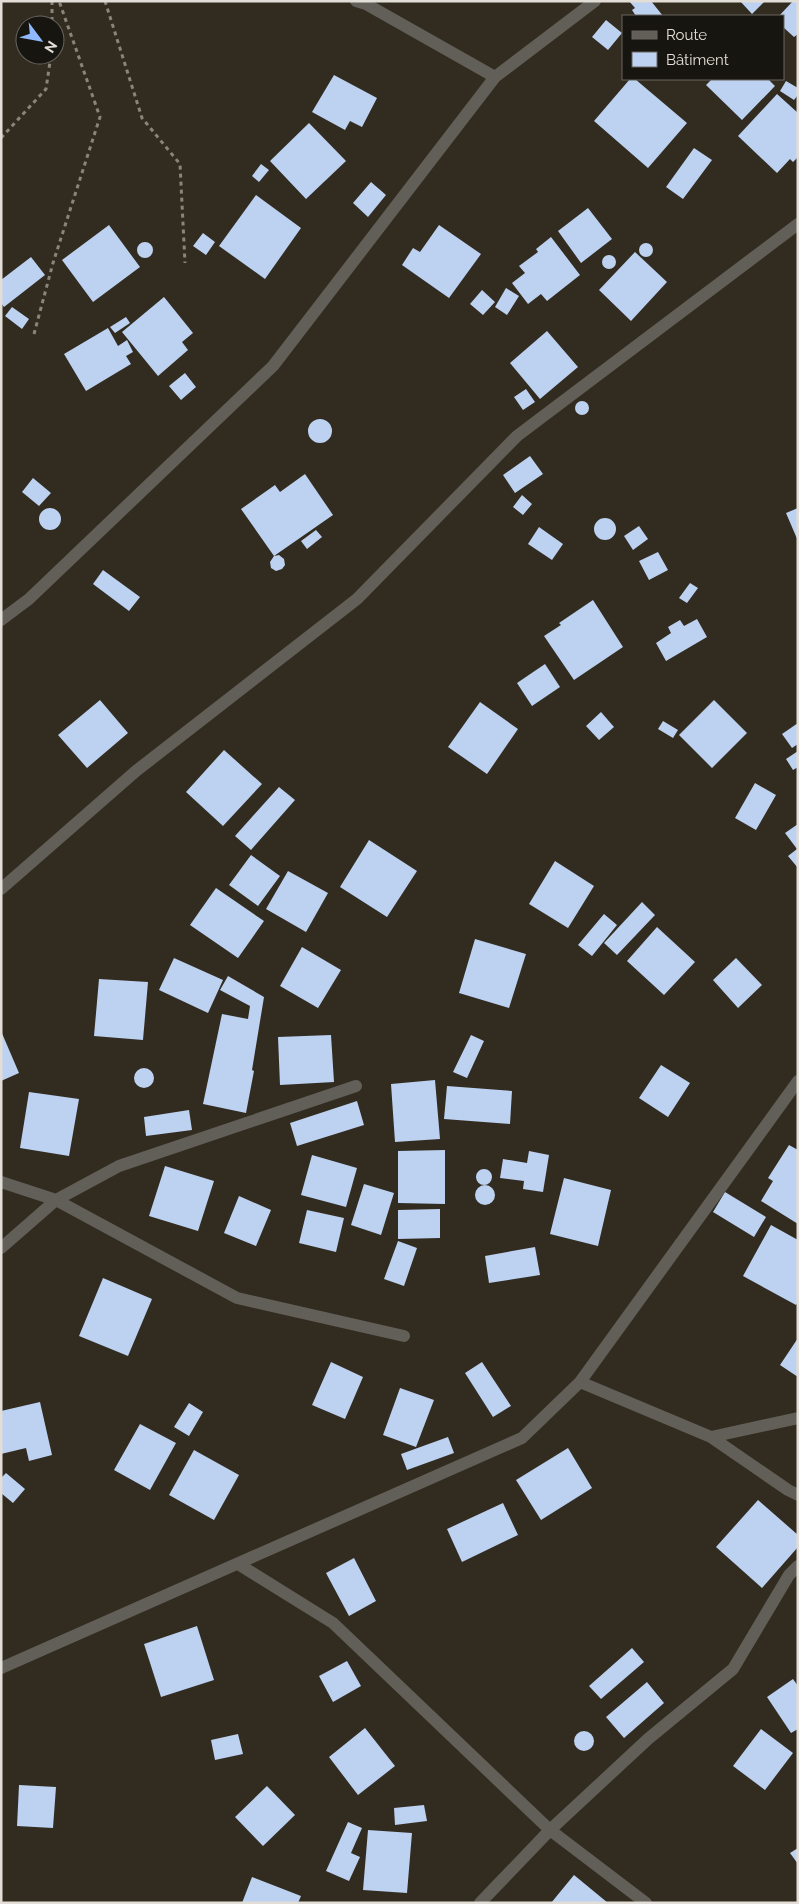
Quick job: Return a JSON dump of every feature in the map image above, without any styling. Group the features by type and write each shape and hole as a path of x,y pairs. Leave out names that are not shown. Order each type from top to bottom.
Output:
{"street":[{"path":"356,1 366,4 495,78"},
{"path":"1,620 36,592 273,366 495,78 595,1"},
{"path":"1,889 136,771 357,599 517,436 798,224"},
{"path":"1,1668 522,1438 580,1382 798,1081"},
{"path":"1,1248 56,1200 119,1166 356,1086"},
{"path":"1,1182 56,1200 238,1298 404,1336"},
{"path":"580,1382 711,1437 788,1490 798,1494"},
{"path":"711,1437 798,1418"},
{"path":"238,1564 333,1623 550,1830 646,1903"},
{"path":"480,1903 550,1830 648,1739 733,1668 789,1575 798,1566"}],"path":[{"path":"52,1 52,15"},
{"path":"34,334 53,263 100,117 59,1"},
{"path":"105,1 142,118 180,164 185,263"},
{"path":"1,138 46,89 50,65"}],"building":[{"path":"629,1 651,1 662,15 635,15 632,10 635,8"},
{"path":"740,1 765,1 752,14"},
{"path":"793,1 798,1 798,34 794,37 784,28 784,15 780,15"},
{"path":"606,20 622,33 608,50 592,37"},
{"path":"334,75 377,98 362,127 350,121 345,130 312,112"},
{"path":"629,80 636,80 687,123 648,168 594,121"},
{"path":"711,80 769,80 775,86 742,120 706,85"},
{"path":"786,81 798,88 798,95 794,100 780,91"},
{"path":"777,94 798,113 798,157 793,162 790,159 777,173 738,136"},
{"path":"309,123 346,161 306,199 270,161"},
{"path":"694,148 712,160 683,199 666,187"},
{"path":"261,164 269,170 259,182 252,176"},
{"path":"371,182 386,195 368,217 353,203"},
{"path":"256,195 301,228 265,279 219,246"},
{"path":"588,208 612,239 581,263 558,231"},
{"path":"109,225 140,267 93,302 62,260"},
{"path":"439,225 481,254 449,298 402,265 413,248 420,252"},
{"path":"203,233 215,242 206,255 193,246"},
{"path":"551,237 580,275 547,301 541,294 528,304 512,283 525,273 519,266 538,252 536,249"},
{"path":"145,242 153,250 145,258 137,250"},
{"path":"643,243 649,243 653,250 649,257 643,257 639,253 639,247"},
{"path":"635,252 667,282 631,321 599,290"},
{"path":"606,255 612,255 616,262 612,269 606,269 602,265 602,259"},
{"path":"31,257 45,275 4,307 1,303 1,280"},
{"path":"506,288 519,296 507,315 495,307"},
{"path":"482,290 495,302 483,315 470,304"},
{"path":"164,297 193,333 182,342 188,350 158,376 122,332"},
{"path":"12,307 29,319 22,329 5,316"},
{"path":"126,317 130,323 115,333 110,327"},
{"path":"108,328 118,346 127,340 133,352 126,356 131,364 86,391 64,354"},
{"path":"547,331 578,367 540,399 510,363"},
{"path":"185,373 196,387 181,400 169,386"},
{"path":"526,389 535,402 523,410 514,397"},
{"path":"579,401 585,401 589,408 585,415 579,415 575,411 575,405"},
{"path":"320,419 325,420 331,426 331,436 325,442 320,443 315,442 309,436 308,431 309,426 315,420"},
{"path":"530,456 543,474 515,493 503,475"},
{"path":"305,474 333,515 274,556 241,509 275,485 280,492"},
{"path":"33,478 51,493 39,506 22,492"},
{"path":"522,495 532,504 523,515 513,507"},
{"path":"50,508 58,511 61,519 58,527 50,530 42,527 39,519 42,511"},
{"path":"798,508 798,541 786,513"},
{"path":"605,518 613,521 616,529 613,537 605,540 597,537 594,529 597,521"},
{"path":"639,526 648,539 633,550 624,536"},
{"path":"539,527 563,544 552,560 528,544"},
{"path":"316,530 322,537 307,549 301,541"},
{"path":"658,552 668,570 649,580 639,561"},
{"path":"279,555 284,559 285,565 282,569 276,571 271,568 270,562 274,556"},
{"path":"103,570 140,597 129,611 93,584"},
{"path":"690,583 698,588 687,603 679,598"},
{"path":"593,600 623,647 574,680 544,636 561,625 559,623"},
{"path":"697,619 707,637 666,661 656,643 671,633 668,627 680,620 684,626"},
{"path":"545,664 560,687 532,706 517,683"},
{"path":"100,700 128,733 87,768 58,735"},
{"path":"714,700 747,733 712,768 679,735"},
{"path":"480,702 518,729 487,774 448,747"},
{"path":"601,712 614,727 599,740 586,726"},
{"path":"663,721 678,730 673,738 658,729"},
{"path":"798,723 798,744 792,748 782,734"},
{"path":"224,750 262,784 223,826 186,792"},
{"path":"798,751 798,767 793,770 786,759"},
{"path":"755,783 776,795 756,830 735,818"},
{"path":"279,787 295,800 251,850 235,836"},
{"path":"798,824 798,868 788,856 797,849 785,833"},
{"path":"369,840 417,871 387,917 340,887"},
{"path":"251,855 280,876 258,906 229,885"},
{"path":"555,861 594,886 568,928 529,904"},
{"path":"288,871 328,893 306,932 266,909"},
{"path":"216,888 264,921 238,958 190,925"},
{"path":"642,902 655,915 617,955 604,943"},
{"path":"604,914 617,925 592,956 578,945"},
{"path":"657,927 695,962 664,995 627,961"},
{"path":"475,939 526,954 509,1008 459,993"},
{"path":"302,947 341,970 318,1008 280,986"},
{"path":"174,958 223,980 208,1013 159,990"},
{"path":"736,958 762,985 738,1008 713,980"},
{"path":"228,976 264,997 246,1113 203,1104 222,1014 248,1019 250,1006 220,990"},
{"path":"99,979 148,982 143,1040 94,1036"},
{"path":"1,1031 19,1073 1,1081"},
{"path":"331,1035 334,1082 280,1085 278,1037"},
{"path":"471,1035 484,1041 467,1078 453,1072"},
{"path":"661,1065 690,1083 668,1117 639,1098"},
{"path":"144,1068 151,1071 154,1078 151,1085 144,1088 137,1085 134,1078 137,1071"},
{"path":"435,1080 440,1139 395,1142 391,1084"},
{"path":"447,1086 512,1091 510,1124 444,1119"},
{"path":"29,1092 79,1099 69,1156 20,1148"},
{"path":"357,1101 364,1125 297,1146 290,1123"},
{"path":"189,1110 192,1130 146,1136 144,1117"},
{"path":"789,1145 798,1150 798,1224 761,1201 773,1181 768,1178"},
{"path":"445,1150 445,1204 398,1203 398,1151"},
{"path":"529,1151 549,1155 543,1192 523,1189 524,1181 500,1178 503,1159 527,1163"},
{"path":"312,1155 357,1168 346,1207 301,1195"},
{"path":"165,1166 214,1181 198,1231 149,1216"},
{"path":"484,1169 492,1177 484,1185 476,1177"},
{"path":"564,1178 611,1190 598,1246 550,1234"},
{"path":"364,1184 394,1193 381,1235 351,1225"},
{"path":"485,1185 492,1188 495,1195 492,1202 485,1205 478,1202 475,1195 478,1188"},
{"path":"725,1192 766,1217 754,1237 713,1212"},
{"path":"239,1196 271,1210 256,1246 224,1233"},
{"path":"440,1209 440,1238 398,1239 398,1210"},
{"path":"307,1210 344,1218 336,1252 299,1243"},
{"path":"771,1225 798,1240 798,1302 796,1305 743,1276"},
{"path":"398,1241 417,1248 404,1286 384,1279"},
{"path":"535,1247 540,1275 489,1283 485,1256"},
{"path":"103,1278 152,1299 128,1356 79,1336"},
{"path":"798,1338 798,1377 780,1365"},
{"path":"331,1362 363,1377 345,1419 312,1405"},
{"path":"482,1362 511,1406 493,1417 465,1373"},
{"path":"400,1388 434,1400 416,1447 383,1435"},
{"path":"40,1402 52,1455 29,1461 26,1448 1,1454 1,1411"},
{"path":"189,1403 203,1412 189,1436 174,1427"},
{"path":"140,1424 176,1443 150,1490 114,1470"},
{"path":"448,1437 454,1453 407,1470 401,1454"},
{"path":"568,1448 592,1488 541,1520 516,1480"},
{"path":"194,1450 239,1475 214,1520 169,1495"},
{"path":"6,1473 25,1489 13,1503 1,1493 1,1478"},
{"path":"758,1500 798,1535 798,1547 762,1588 716,1547"},
{"path":"503,1503 518,1535 462,1562 447,1529"},
{"path":"354,1558 376,1601 349,1616 326,1573"},
{"path":"197,1626 214,1680 161,1697 144,1644"},
{"path":"632,1648 644,1662 601,1699 589,1686"},
{"path":"347,1661 361,1686 333,1702 319,1676"},
{"path":"793,1679 798,1686 798,1729 791,1733 767,1697"},
{"path":"647,1682 664,1703 624,1738 606,1717"},
{"path":"365,1728 395,1766 358,1795 329,1757"},
{"path":"761,1729 793,1753 765,1790 733,1766"},
{"path":"584,1731 591,1734 594,1741 591,1748 584,1751 577,1748 574,1741 577,1734"},
{"path":"238,1734 243,1754 215,1760 211,1740"},
{"path":"19,1785 56,1787 53,1828 17,1826"},
{"path":"267,1786 295,1815 263,1846 235,1817"},
{"path":"424,1805 427,1821 395,1825 394,1808"},
{"path":"348,1822 362,1828 351,1853 360,1857 349,1881 326,1871"},
{"path":"368,1830 412,1833 407,1893 363,1890"},
{"path":"798,1848 798,1864 790,1853"},
{"path":"574,1875 608,1903 551,1903"},
{"path":"252,1877 301,1896 298,1903 242,1903"}]}
